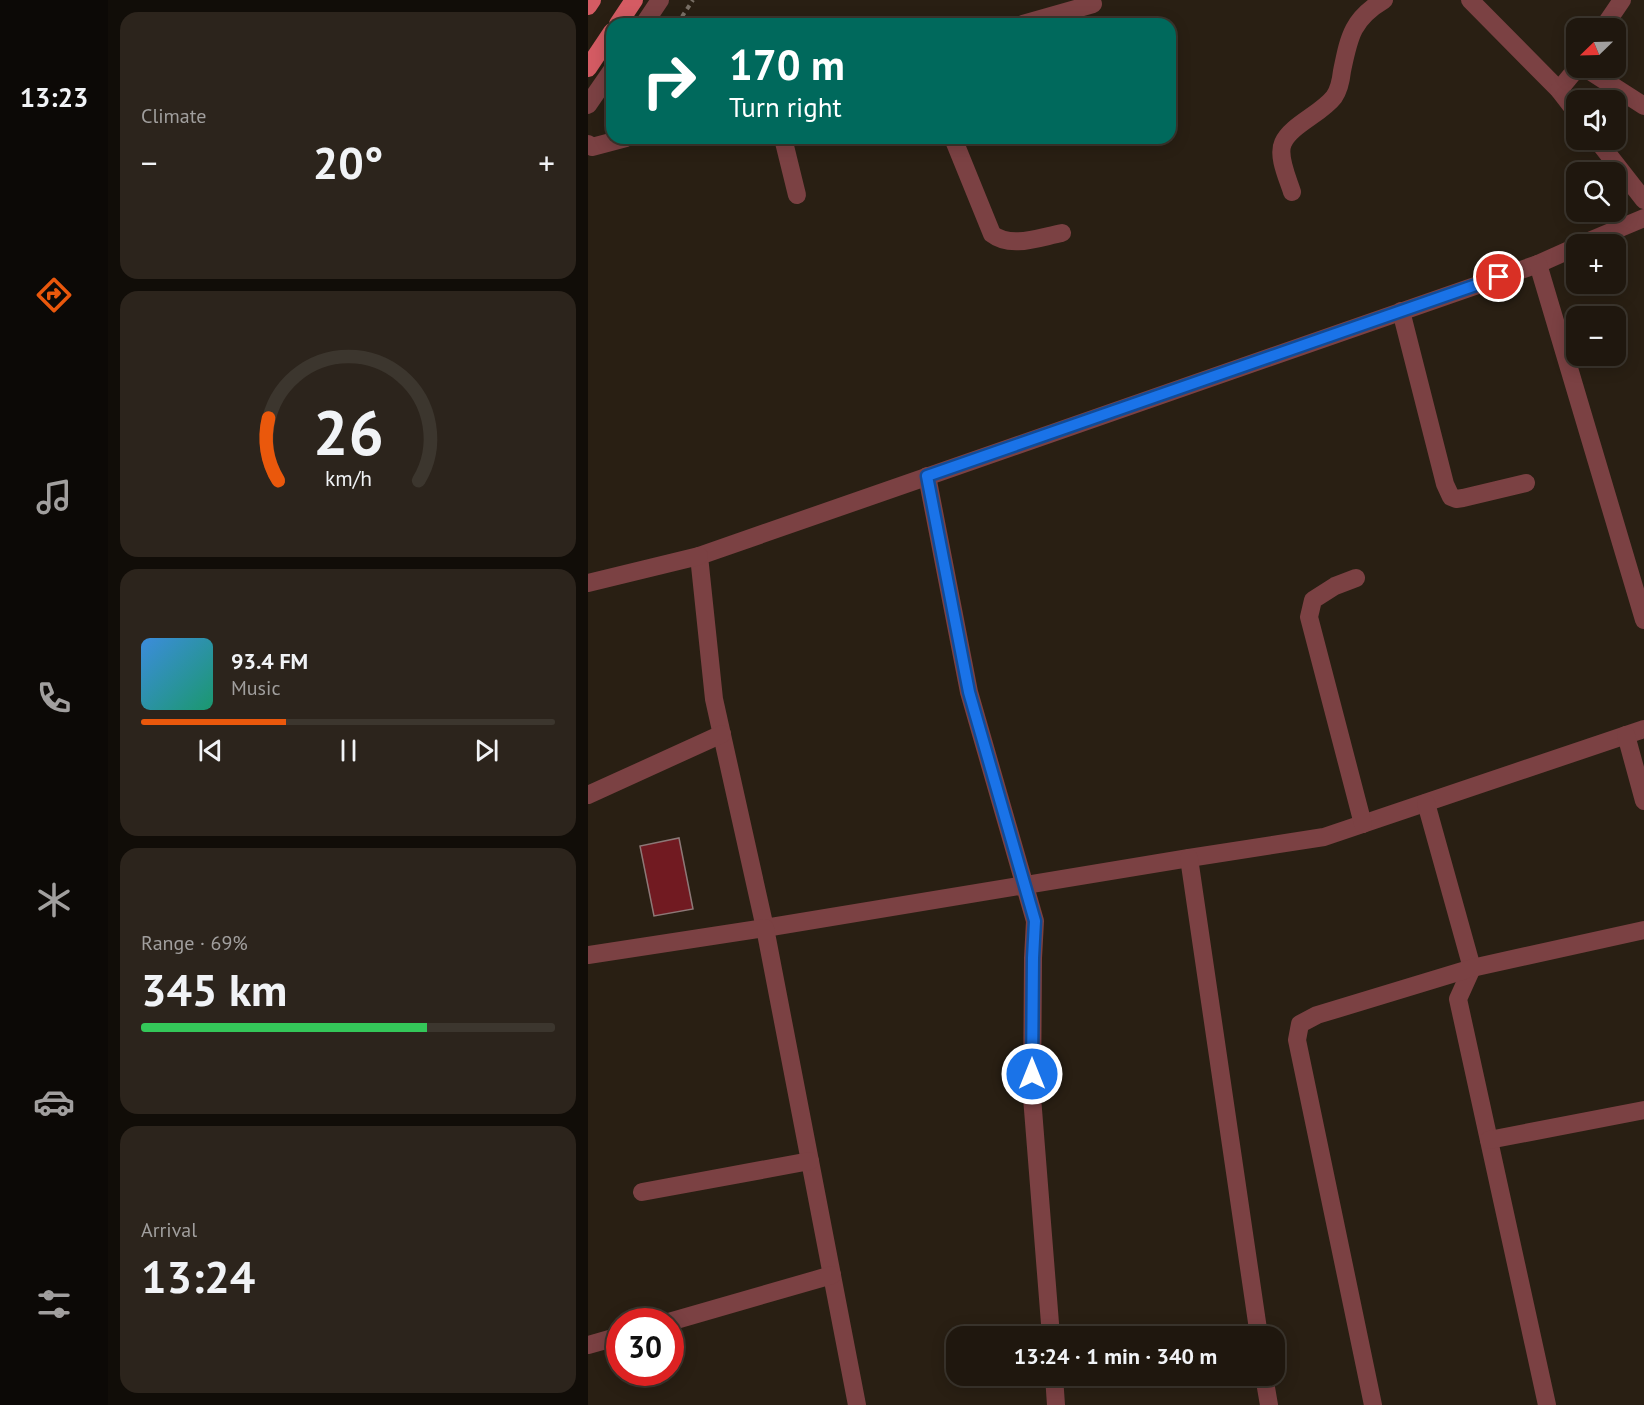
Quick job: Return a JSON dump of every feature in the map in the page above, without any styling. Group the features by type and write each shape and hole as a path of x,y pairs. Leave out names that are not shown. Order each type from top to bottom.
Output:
{"main road":[{"path":"588,6 592,0"},
{"path":"622,18 634,0"},
{"path":"588,68 606,41"}],"street":[{"path":"648,18 660,0"},
{"path":"1292,192 1282,158 1282,145 1288,136 1334,97 1341,79 1349,38 1355,25 1384,0"},
{"path":"1470,0 1566,99"},
{"path":"1610,18 1622,0"},
{"path":"1042,18 1096,1"},
{"path":"1559,90 1569,78"},
{"path":"1601,78 1644,106"},
{"path":"588,105 606,79"},
{"path":"588,144 592,147 606,143"},
{"path":"784,144 797,195"},
{"path":"955,144 992,234 1000,241 1012,242 1062,233"},
{"path":"1605,150 1644,200"},
{"path":"1606,234 1644,218"},
{"path":"588,583 699,556 1538,264 1566,251"},
{"path":"1538,264 1644,620"},
{"path":"1401,311 1445,484 1451,497 1463,498 1526,483"},
{"path":"927,476 969,692 1035,921 1032,1097 1049,1326"},
{"path":"699,556 714,699 765,928 857,1405"},
{"path":"1356,578 1321,593 1313,600 1309,617 1363,824"},
{"path":"588,955 1324,837 1644,729"},
{"path":"588,795 722,734"},
{"path":"1626,735 1644,801"},
{"path":"1426,803 1472,968 1458,999 1547,1405"},
{"path":"1189,858 1257,1326"},
{"path":"1373,1405 1297,1040 1300,1024 1317,1015 1472,968 1644,930"},
{"path":"1489,1140 1644,1110"},
{"path":"642,1192 810,1161"},
{"path":"684,1318 832,1275"},
{"path":"588,1345 606,1340"},
{"path":"1055,1386 1056,1405"},
{"path":"1266,1386 1269,1405"}],"path":[{"path":"681,18 693,0"}],"building":[{"path":"679,838 693,909 654,916 640,846"}],"route":[{"path":"1032,1074 1035,921 969,692 927,476 1499,277"}]}
